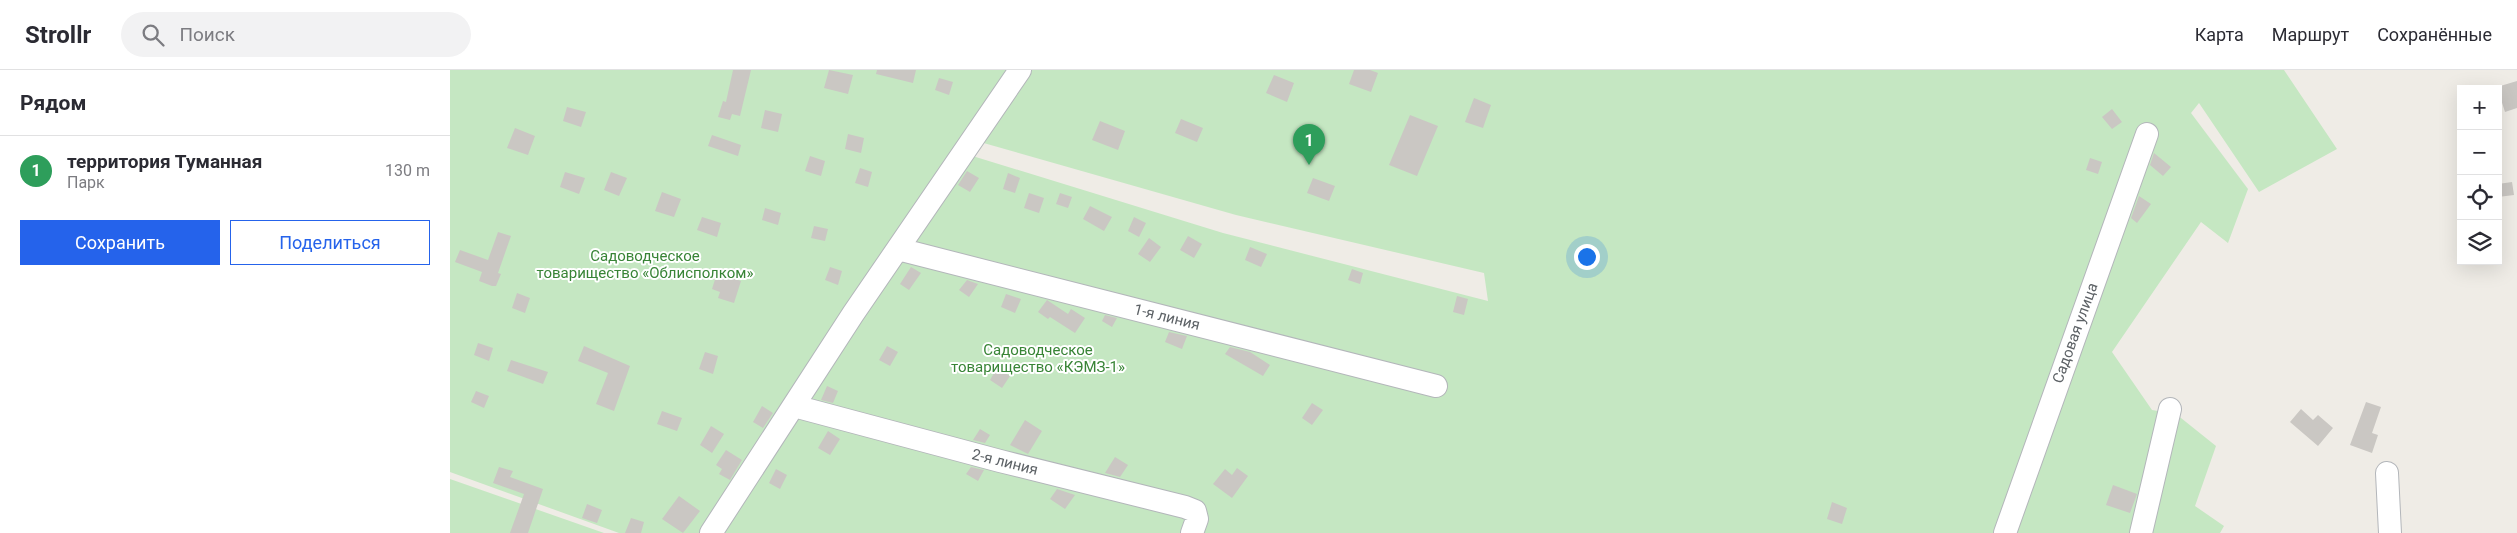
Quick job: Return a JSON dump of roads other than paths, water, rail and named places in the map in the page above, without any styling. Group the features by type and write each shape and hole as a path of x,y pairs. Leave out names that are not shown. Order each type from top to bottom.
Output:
{"street":[{"path":"712,533 898,249 1020,70"},
{"name":"Садовая улица","path":"2005,533 2147,134"},
{"name":"1-я линия","path":"898,249 1436,386"},
{"name":"2-я линия","path":"794,406 1000,461 1185,506 1194,511 1197,519 1192,533"},
{"path":"2141,533 2170,409"},
{"path":"2387,473 2390,533"}],"place":[{"name":"территория Туманная","path":"1309,165"}],"park label":[{"name":"Садоводческое товарищество «Облисполком»","path":"645,264"},
{"name":"Садоводческое товарищество «КЭМЗ-1»","path":"1038,358"}]}
